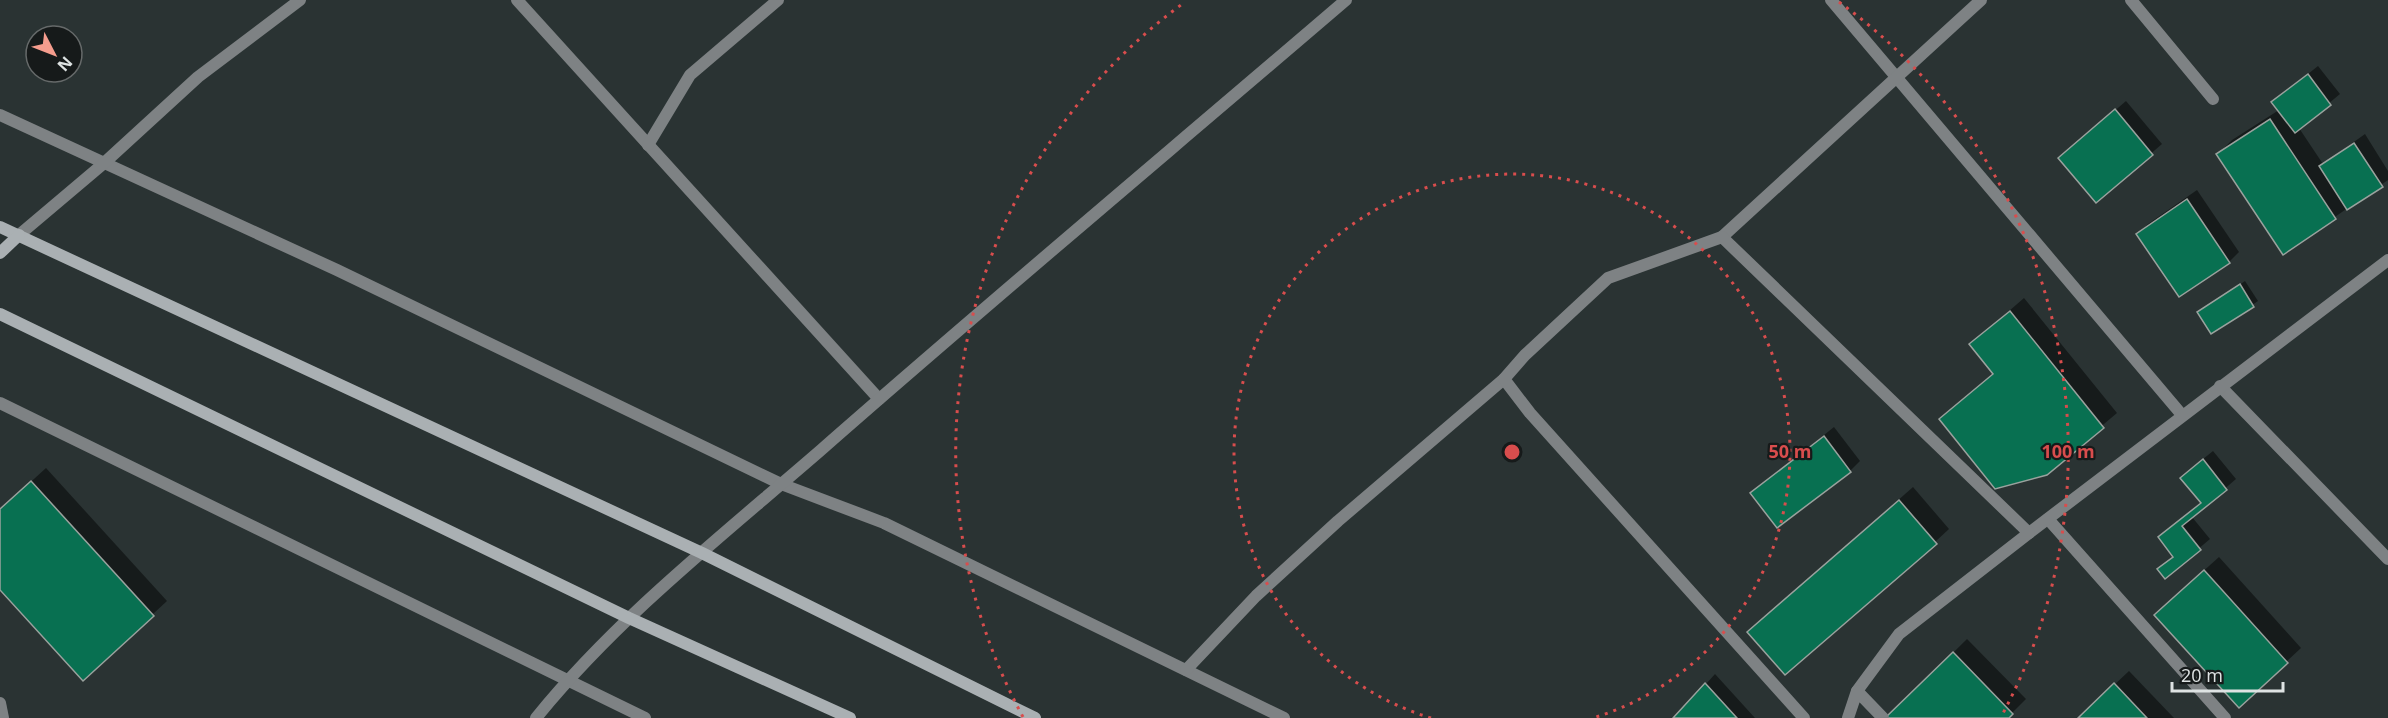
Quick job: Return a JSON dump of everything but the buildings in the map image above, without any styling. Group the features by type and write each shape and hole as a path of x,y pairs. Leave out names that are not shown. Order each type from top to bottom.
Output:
{"street":[{"path":"0,253 103,164 198,77 300,0"},
{"path":"517,0 879,399"},
{"path":"648,145 690,75 778,0"},
{"path":"536,718 567,680 629,618 702,553 1346,0"},
{"path":"1831,0 2182,415"},
{"path":"1186,670 1257,596 1338,521 1504,379 1525,355 1608,278 1722,237 1895,76 1981,0"},
{"path":"2130,0 2213,99"},
{"path":"0,115 337,270 781,484 884,523 1284,718"},
{"path":"0,227 702,553 1035,718"},
{"path":"1722,237 2029,533"},
{"path":"1848,718 1857,691 1899,634 2182,415 2388,260"},
{"path":"0,314 629,618 849,718"},
{"path":"1504,379 1530,413 1804,718"},
{"path":"2220,386 2388,559"},
{"path":"0,403 645,718"},
{"path":"2048,519 2225,718"},
{"path":"1857,691 1883,718"},
{"path":"0,703 3,718"}]}
